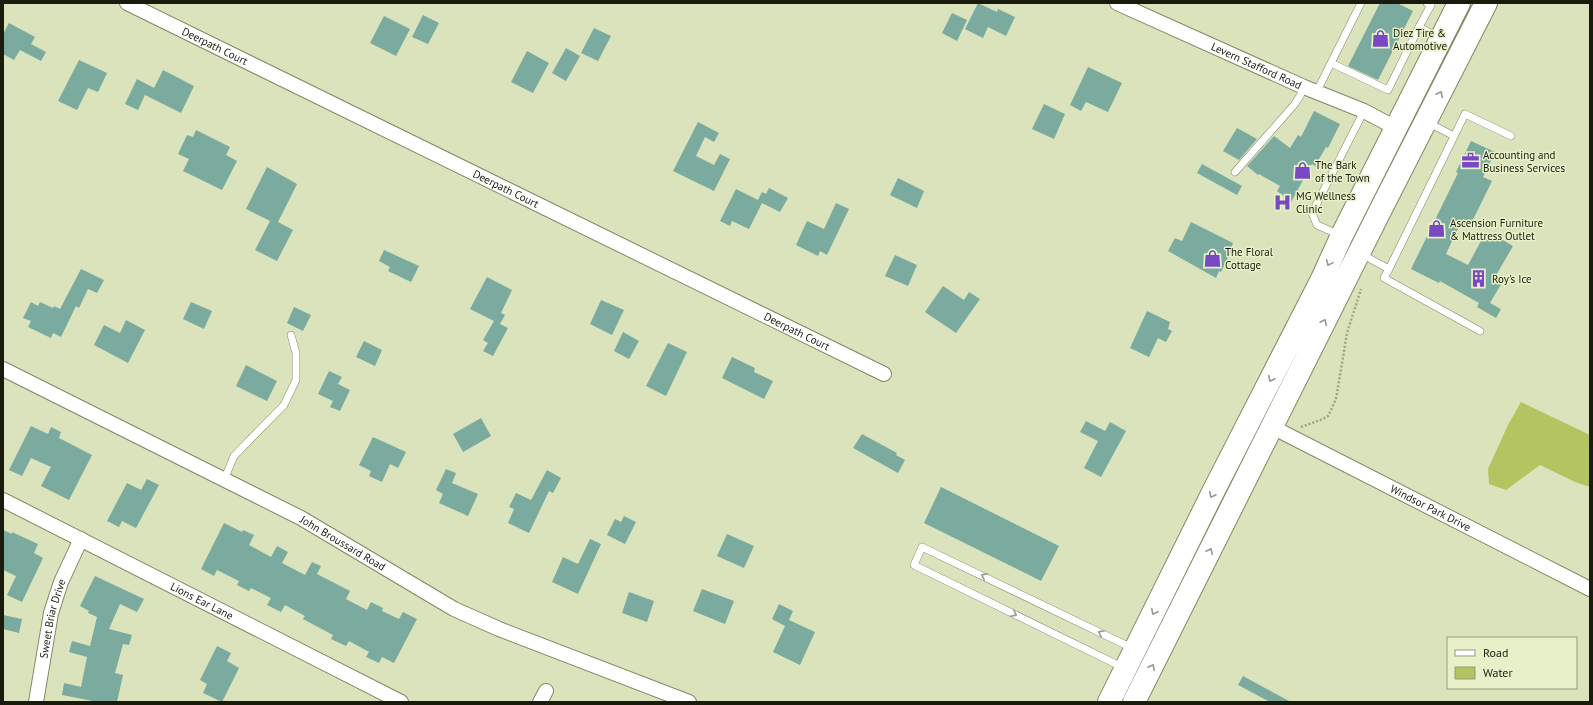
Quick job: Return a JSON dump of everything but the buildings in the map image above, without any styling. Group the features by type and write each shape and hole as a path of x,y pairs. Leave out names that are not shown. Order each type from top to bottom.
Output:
{"main road":[{"path":"1109,702 1459,3"},
{"path":"1134,702 1486,3"},
{"path":"1380,211 1380,186 1402,139 1400,132 1396,128"},
{"path":"1292,388 1288,372 1290,360 1305,330 1311,300"}],"street":[{"name":"Deerpath Court","path":"127,3 884,374"},
{"name":"Levern Stafford Road","path":"1117,3 1364,111 1396,128"},
{"name":"John Broussard Road","path":"3,369 301,518 454,609 499,629 689,702"},
{"name":"Windsor Park Drive","path":"1272,427 1590,589"},
{"name":"Lions Ear Lane","path":"3,500 401,702"},
{"name":"Sweet Briar Drive","path":"36,702 50,613 81,540"}],"lane":[{"path":"1235,172 1294,105 1300,96 1311,89 1331,63 1361,3"},
{"path":"1331,63 1388,90 1431,5 1427,3"},
{"path":"1419,27 1441,39"},
{"path":"1342,235 1317,225 1312,213 1364,111"},
{"path":"1480,331 1384,278 1465,114 1511,136"},
{"path":"1426,121 1454,136"},
{"path":"1359,253 1389,269"},
{"path":"224,480 234,456 284,405 296,380 296,353 292,334"},
{"path":"1126,669 914,565 922,547 1136,650"}],"path":[{"path":"1293,429 1323,419 1328,416 1330,412 1336,399 1347,333 1363,284"}],"water":[{"path":"1521,402 1590,435 1590,487 1575,482 1540,465 1506,490 1489,484 1488,469 1508,425"}],"place":[{"name":"Diez Tire & Automotive","path":"1380,39"},
{"name":"Accounting and Business Services","path":"1470,161"},
{"name":"The Bark of the Town","path":"1302,171"},
{"name":"MG Wellness Clinic","path":"1283,202"},
{"name":"Ascension Furniture & Mattress Outlet","path":"1437,229"},
{"name":"The Floral Cottage","path":"1212,258"},
{"name":"Roy's Ice","path":"1479,279"}]}
